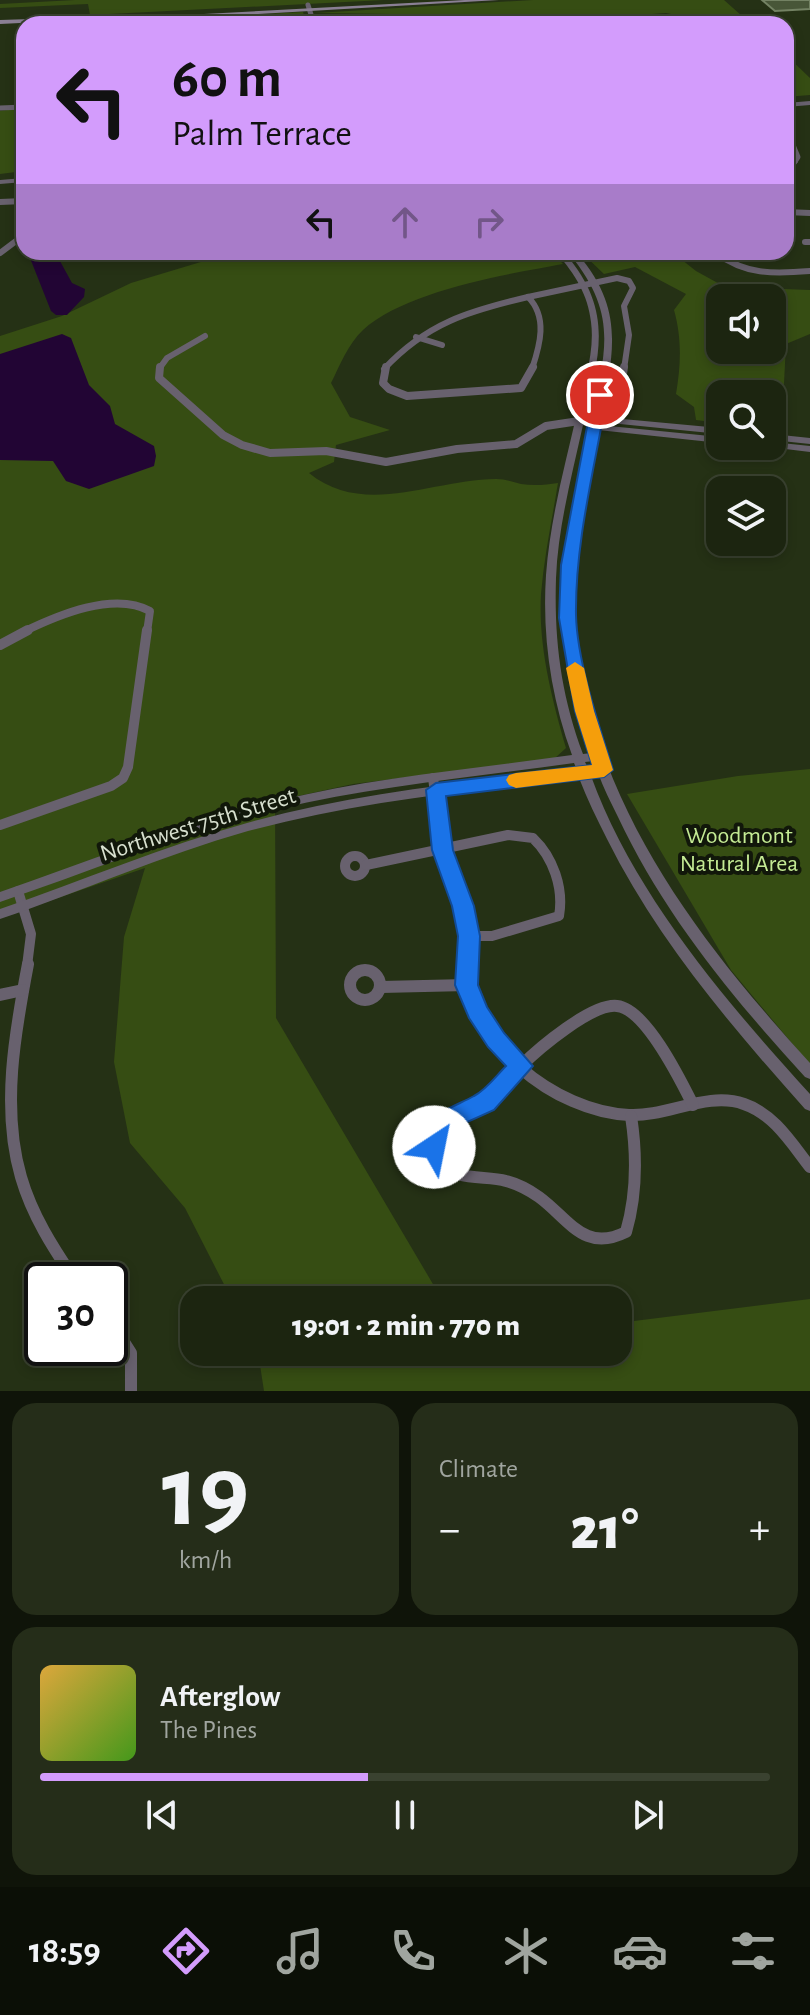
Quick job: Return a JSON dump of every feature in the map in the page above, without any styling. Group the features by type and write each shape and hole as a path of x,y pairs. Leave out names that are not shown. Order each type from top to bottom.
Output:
{"main road":[{"path":"180,16 409,0"},
{"path":"154,16 496,0"}],"street":[{"path":"309,8 312,16"},
{"path":"566,260 591,298 596,332 553,564 549,613 554,665 578,759 629,867 702,981 753,1043 810,1104"},
{"path":"579,260 604,297 609,333 596,423 569,565 567,618 584,711 598,756 649,863 720,970 810,1073"},
{"path":"724,260 748,272 810,271"},
{"path":"528,297 538,308 542,327 530,380 521,388 418,396 397,394 383,383 383,370 416,337 443,320 528,297 595,280 623,278 633,288 624,306 629,335 621,388 627,403"},
{"path":"205,336 163,360 158,365 159,378 223,435 242,445 270,453 326,451 386,462 457,449 516,444 546,426 579,421 706,438"},
{"path":"416,337 442,345"},
{"path":"596,423 706,430"},
{"path":"786,438 810,441"},
{"path":"786,446 810,449"},
{"path":"0,645 21,630 40,623 115,604 138,603 150,611 128,767 123,778 111,786 0,825"},
{"name":"Northwest 75th Street","path":"0,914 151,858 282,818 434,784 598,756"},
{"name":"Northwest 75th Street","path":"0,897 113,856 276,806 354,789 604,770"},
{"path":"434,784 443,850 463,906 469,936 467,985 477,1011 490,1031 521,1066 547,1087 605,1113 631,1116 734,1101 749,1105 783,1133 810,1167"},
{"path":"366,865 508,835 533,838 545,850 562,898 559,916 492,936 469,936"},
{"path":"18,891 32,936 31,961 23,990 9,1102 16,1171 44,1240 61,1262"},
{"path":"381,987 467,985"},
{"path":"0,995 23,990"},
{"path":"631,1116 635,1137 631,1218 626,1232 603,1242 588,1239 538,1196 521,1187 504,1180 461,1175 449,1170 439,1161 434,1147 437,1128 447,1120 486,1103 521,1066 589,1015 609,1006 632,1011 640,1020 676,1069 693,1105"},
{"path":"128,1348 131,1353 131,1391"}],"green space":[{"path":"75,0 384,0 90,15 88,4 0,8 0,4"},
{"path":"533,0 724,0 742,16 678,16 666,13 472,16 315,13"},
{"path":"303,12 304,16 229,16"},
{"path":"794,63 810,78 810,95 794,96"},
{"path":"16,109 16,172 0,174 0,111"},
{"path":"207,260 559,260 563,264 487,279 430,295 381,316 363,330 349,348 331,383 350,417 390,430 336,445 334,462 309,473 330,486 353,493 376,495 496,479 530,485 558,483 544,566 541,614 547,672 566,748 554,759 353,784 275,801 276,1018 434,1286 225,1286 185,1208 130,1143 114,1062 124,937 145,868 0,918 0,336 62,316 131,283"},
{"path":"589,260 682,260 720,284 706,284 706,364 785,364 784,380 706,380 706,421 696,420 694,407 676,394 680,352 674,310 686,294 635,267 604,274"},
{"path":"786,289 810,290 810,334 786,344"},
{"name":"Woodmont Natural Area","path":"810,769 810,1065 731,970 627,794 738,776"},
{"path":"810,1299 810,1391 264,1391 260,1366 632,1366 632,1321"}],"shaded area":[{"path":"31,260 59,260 72,283 85,289 84,297 67,315 56,315 51,311"},
{"path":"62,334 71,338 89,385 110,406 115,424 154,446 154,466 89,489 66,481 53,461 0,460 0,354"}],"building":[{"path":"762,0 810,0 810,9 775,11"}],"slow traffic":[{"path":"516,780 604,770 595,750 575,668"}],"route":[{"path":"434,1147 437,1128 447,1120 486,1103 521,1066 496,1040 477,1011 467,985 469,936 463,906 443,850 436,790 604,770 584,711 567,618 569,565 600,395"}]}
